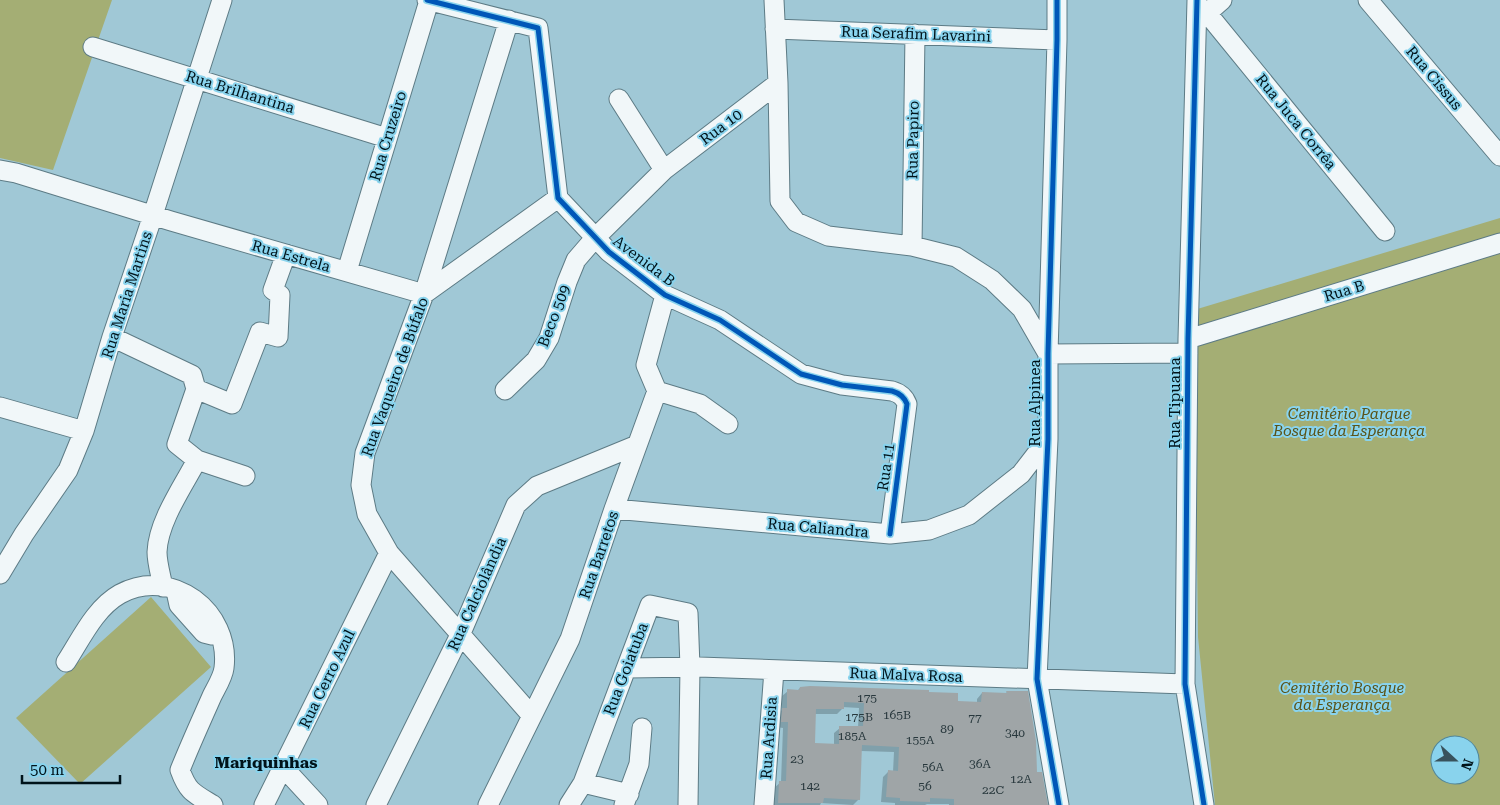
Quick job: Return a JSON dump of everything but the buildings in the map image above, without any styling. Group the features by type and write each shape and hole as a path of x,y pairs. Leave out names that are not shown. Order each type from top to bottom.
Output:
{"street":[{"name":"Rua Maria Martins","path":"0,574 24,534 68,470 84,431 112,337 222,0"},
{"path":"424,294 558,198 538,28 428,0"},
{"name":"Rua Cruzeiro","path":"347,271 428,0"},
{"path":"774,0 778,83 780,200 796,222 828,236 912,246 956,258 992,280 1022,309 1048,354"},
{"name":"Rua Alpinea","path":"1057,0 1048,354 1048,439 1037,679 1059,805"},
{"path":"1200,12 1222,0"},
{"name":"Rua Cissus","path":"1368,0 1500,156"},
{"name":"Rua Juca Corrêa","path":"1200,12 1385,231"},
{"name":"Rua Tipuana","path":"1200,12 1188,346 1185,684 1204,805"},
{"name":"Rua Vaqueiro de Búfalo","path":"509,20 424,294 366,453 361,485 367,514 389,553 532,716"},
{"name":"Rua Serafim Lavarini","path":"775,29 1057,40"},
{"name":"Rua Papiro","path":"912,246 914,34"},
{"name":"Rua Brilhantina","path":"93,47 387,138"},
{"name":"Rua 10","path":"595,238 664,170 778,83"},
{"path":"619,99 664,170"},
{"name":"Rua Estrela","path":"0,170 16,173 424,294"},
{"name":"Avenida B","path":"558,198 609,252 665,295 720,320 801,374 842,384 892,390 905,398 907,404"},
{"name":"Beco 509","path":"506,390 536,360 549,338 576,260 595,238"},
{"name":"Rua B","path":"1048,354 1188,346 1500,243"},
{"path":"196,389 232,404 260,332 278,337 280,295 273,290 286,254"},
{"path":"665,295 646,365 657,391 700,404 728,424"},
{"path":"112,337 192,374 196,389 177,444 197,460 245,476"},
{"name":"Rua Barretos","path":"488,805 570,639 614,509 657,391"},
{"name":"Rua 11","path":"890,534 907,404"},
{"path":"0,407 84,431"},
{"name":"Rua Caliandra","path":"614,509 890,534 929,530 969,515 1022,474 1048,439"},
{"name":"Rua Calciolândia","path":"376,805 461,633 516,505 537,486 637,445"},
{"path":"170,589 157,555 158,542 166,517 197,460"},
{"name":"Rua Cerro Azul","path":"264,805 389,553"},
{"path":"66,662 103,607 121,594 141,587 170,589 185,593 204,606 217,625 224,647 224,670 180,770 186,785 212,805"},
{"name":"Rua Goiatuba","path":"569,805 582,783 650,605 688,613 690,667 688,805"},
{"name":"Rua Malva Rosa","path":"627,668 690,667 1185,684"},
{"name":"Rua Ardisia","path":"764,805 774,670"},
{"path":"582,783 626,800 639,764 642,728"},
{"path":"283,767 318,805"}],"green space":[{"path":"0,0 112,0 53,170 0,158"},
{"name":"Cemitério Parque Bosque da Esperança","path":"1500,218 1500,805 1215,805 1198,637 1194,310"},
{"path":"151,597 211,667 80,784 16,718"}],"cycle path":[{"path":"427,0 538,28 558,198 609,252 665,295 720,320 801,374 842,385 892,391 903,397 907,404 890,534"},
{"path":"1057,0 1048,354 1048,439 1037,679 1059,805"},
{"path":"1197,0 1188,339 1185,684 1204,805"}],"district":[{"name":"Mariquinhas","path":"266,762"}],"park label":[{"name":"Cemitério Bosque da Esperança","path":"1342,696"}]}
